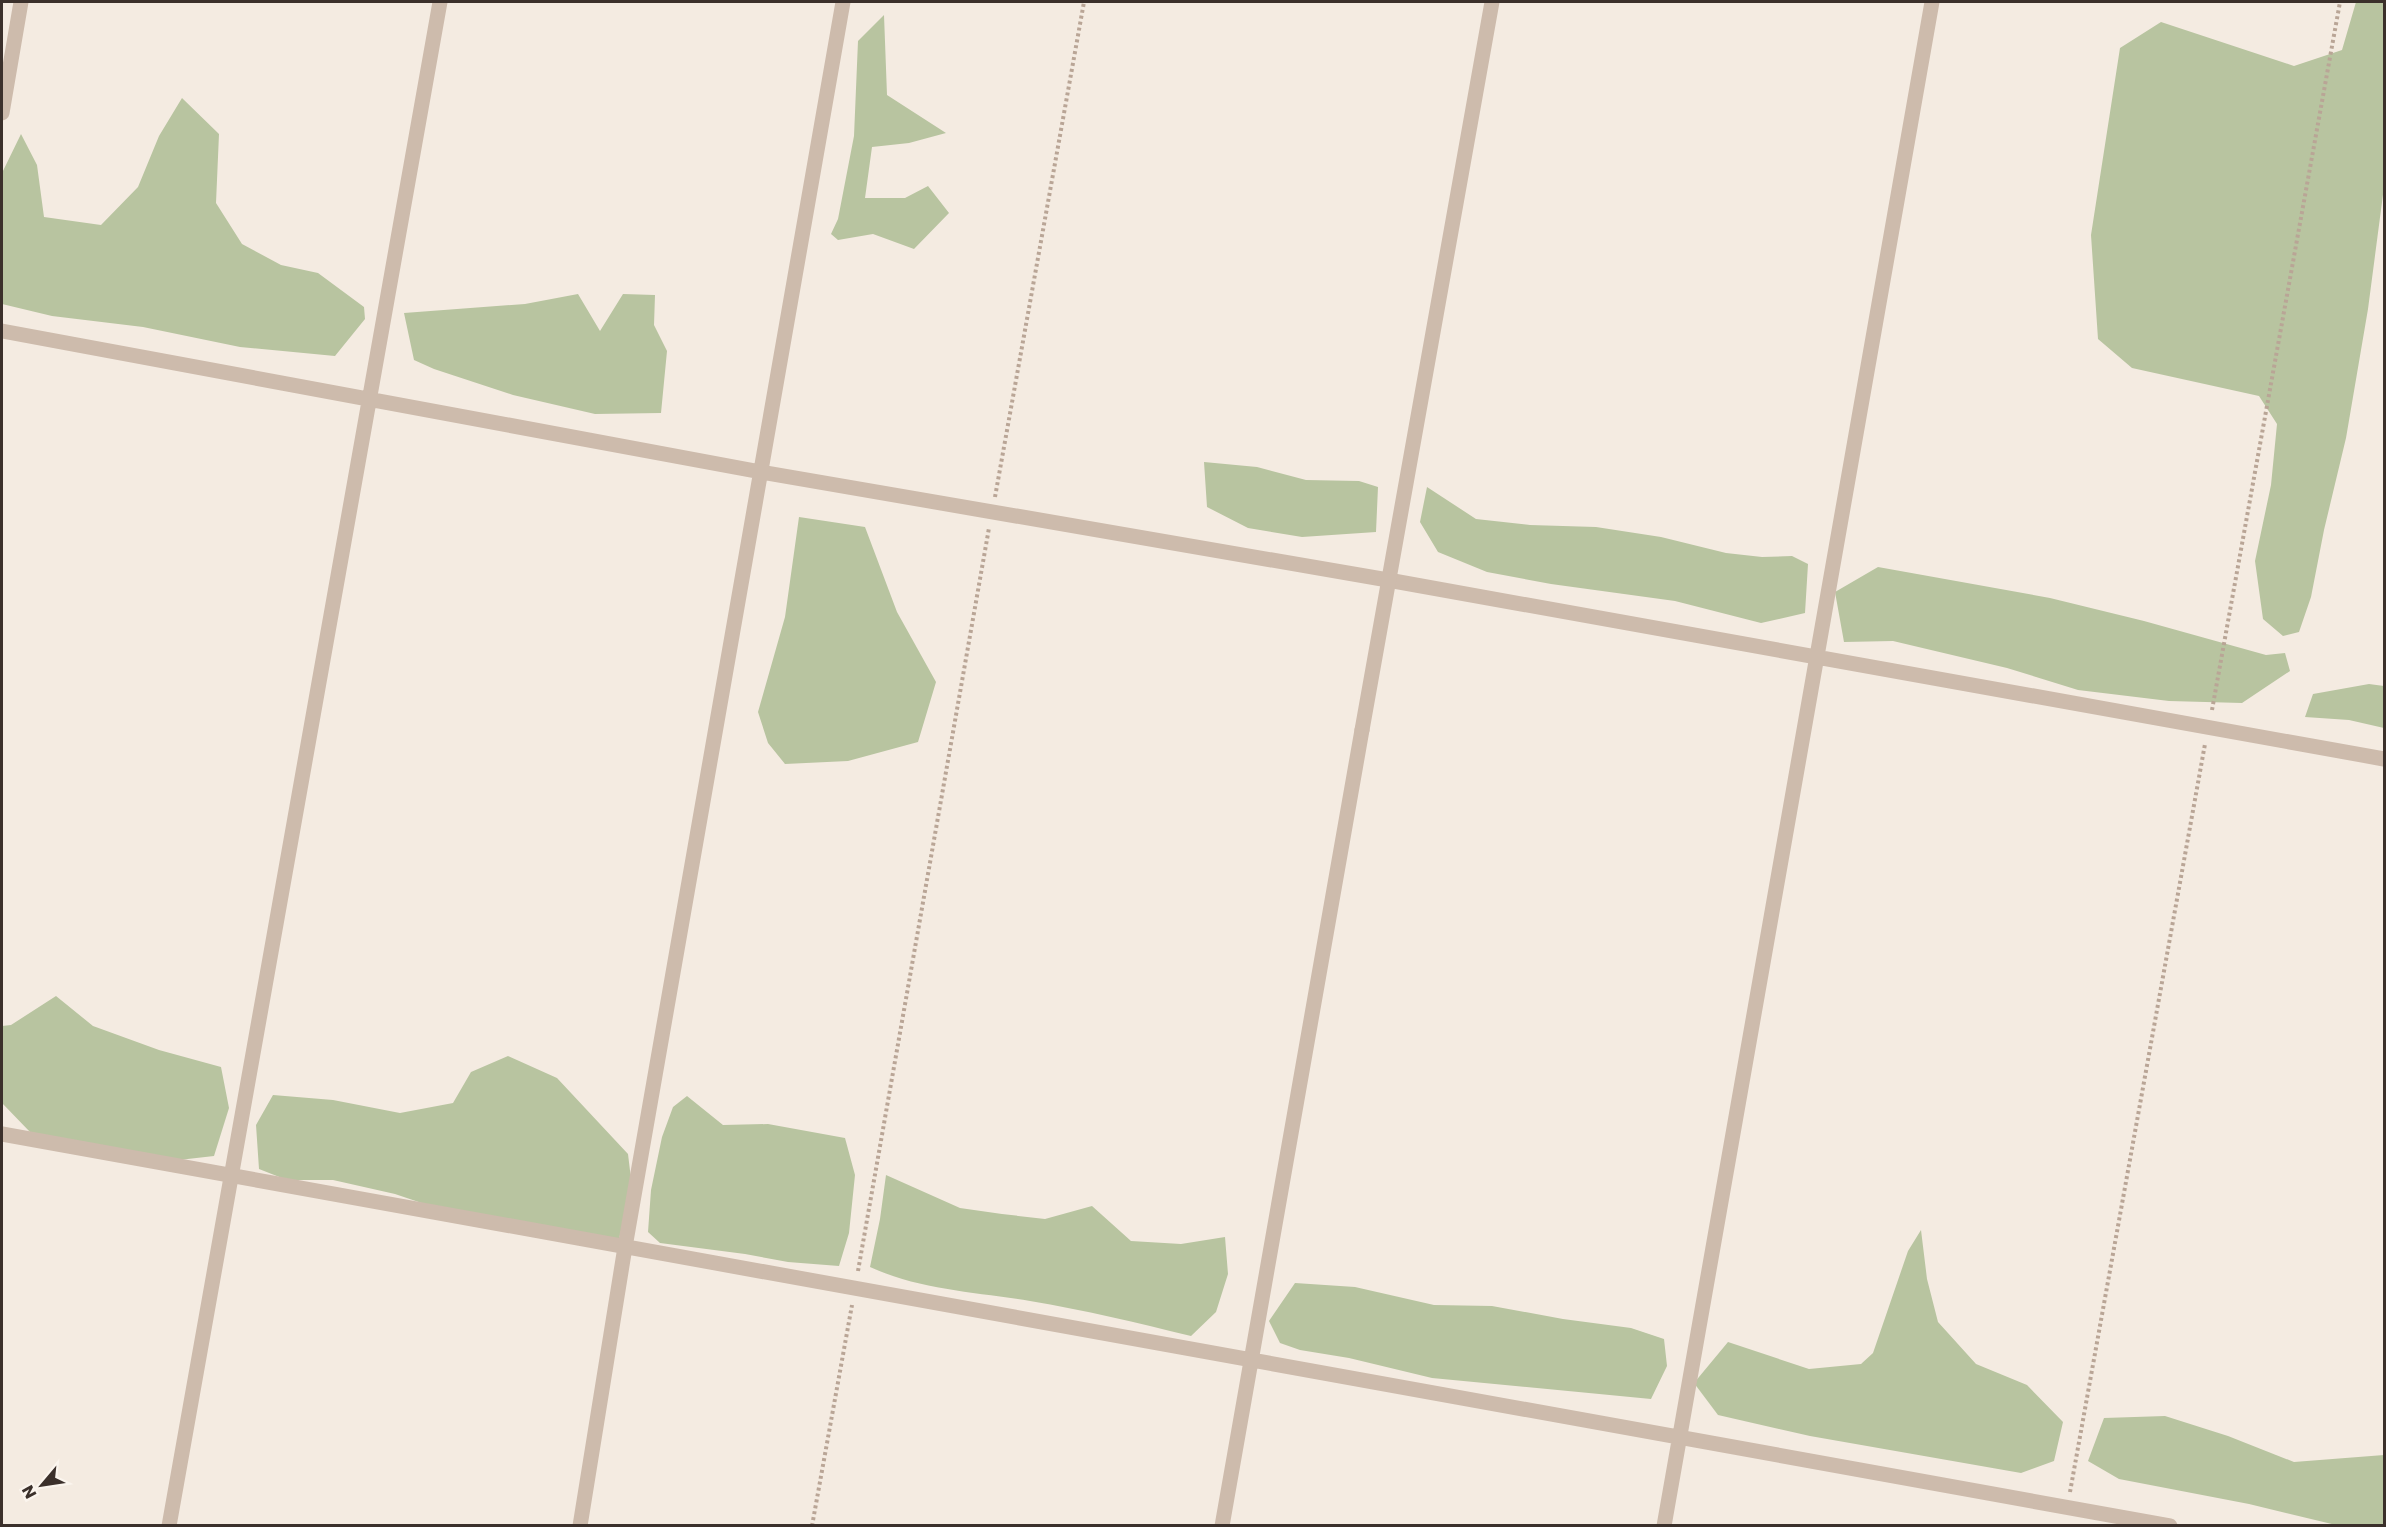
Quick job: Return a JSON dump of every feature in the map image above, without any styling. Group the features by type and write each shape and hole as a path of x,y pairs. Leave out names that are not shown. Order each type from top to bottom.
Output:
{"street":[{"path":"2,113 21,2"},
{"path":"169,1526 440,2"},
{"path":"580,1526 625,1247 843,2"},
{"path":"1222,1526 1492,2"},
{"path":"1664,1526 1932,2"},
{"path":"2,331 761,472 1389,580 2385,759"},
{"path":"2,1134 2170,1526"}],"path":[{"path":"812,1526 1084,2"},
{"path":"2067,1507 2340,2"}],"green space":[{"path":"2356,2 2384,2 2384,187 2368,309 2346,438 2311,597 2299,632 2283,636 2263,619 2255,561 2271,485 2277,424 2259,396 2132,368 2098,339 2091,235 2120,48 2161,22 2294,66 2342,50"},
{"path":"884,15 887,95 946,133 909,143 872,147 865,198 905,198 928,186 949,213 914,249 873,234 838,240 831,234 838,219 854,136 858,41"},
{"path":"182,98 219,134 216,203 242,244 281,265 318,273 364,307 365,319 335,356 240,347 143,327 52,316 2,304 2,173 21,134 37,165 44,217 101,225 138,187 159,136"},
{"path":"578,294 600,331 623,294 655,295 654,325 667,351 661,413 595,414 513,395 434,369 414,360 404,313 525,304"},
{"path":"1204,462 1257,467 1306,480 1359,481 1378,487 1376,532 1302,537 1248,528 1207,507"},
{"path":"1427,487 1476,519 1530,525 1596,527 1661,537 1726,553 1762,557 1792,556 1808,564 1805,613 1761,623 1675,601 1551,584 1487,572 1438,552 1420,522"},
{"path":"799,517 865,527 897,612 936,682 918,742 848,761 785,764 768,743 758,712 785,617"},
{"path":"1878,567 2050,598 2266,655 2285,653 2290,671 2242,703 2169,701 2078,690 2007,668 1893,641 1844,642 1835,592"},
{"path":"2369,684 2384,686 2384,728 2349,720 2305,717 2313,694"},
{"path":"56,996 93,1026 159,1050 221,1067 229,1108 214,1156 170,1161 30,1132 2,1103 2,1026 11,1025"},
{"path":"508,1056 557,1078 628,1154 632,1187 619,1239 469,1219 395,1194 333,1180 287,1180 259,1169 256,1125 273,1095 333,1100 400,1113 453,1103 471,1072"},
{"path":"687,1096 723,1125 768,1124 845,1138 855,1175 849,1233 839,1266 788,1262 660,1243 648,1232 651,1190 662,1137 673,1107"},
{"path":"886,1175 960,1208 1045,1219 1092,1206 1131,1241 1181,1244 1225,1237 1228,1274 1216,1312 1191,1336 1070,1308 948,1289 889,1275 870,1267"},
{"path":"1921,1230 1927,1279 1938,1322 1976,1364 2027,1385 2063,1422 2054,1461 2021,1473 1810,1436 1718,1415 1694,1383 1728,1342 1809,1369 1861,1364 1873,1353 1908,1251"},
{"path":"1295,1283 1355,1287 1434,1305 1492,1306 1631,1328 1664,1339 1667,1366 1651,1399 1432,1378 1349,1358 1300,1350 1280,1343 1269,1321"},
{"path":"2165,1416 2228,1436 2294,1462 2384,1455 2384,1525 2336,1525 2249,1504 2119,1479 2088,1461 2104,1418"}]}
